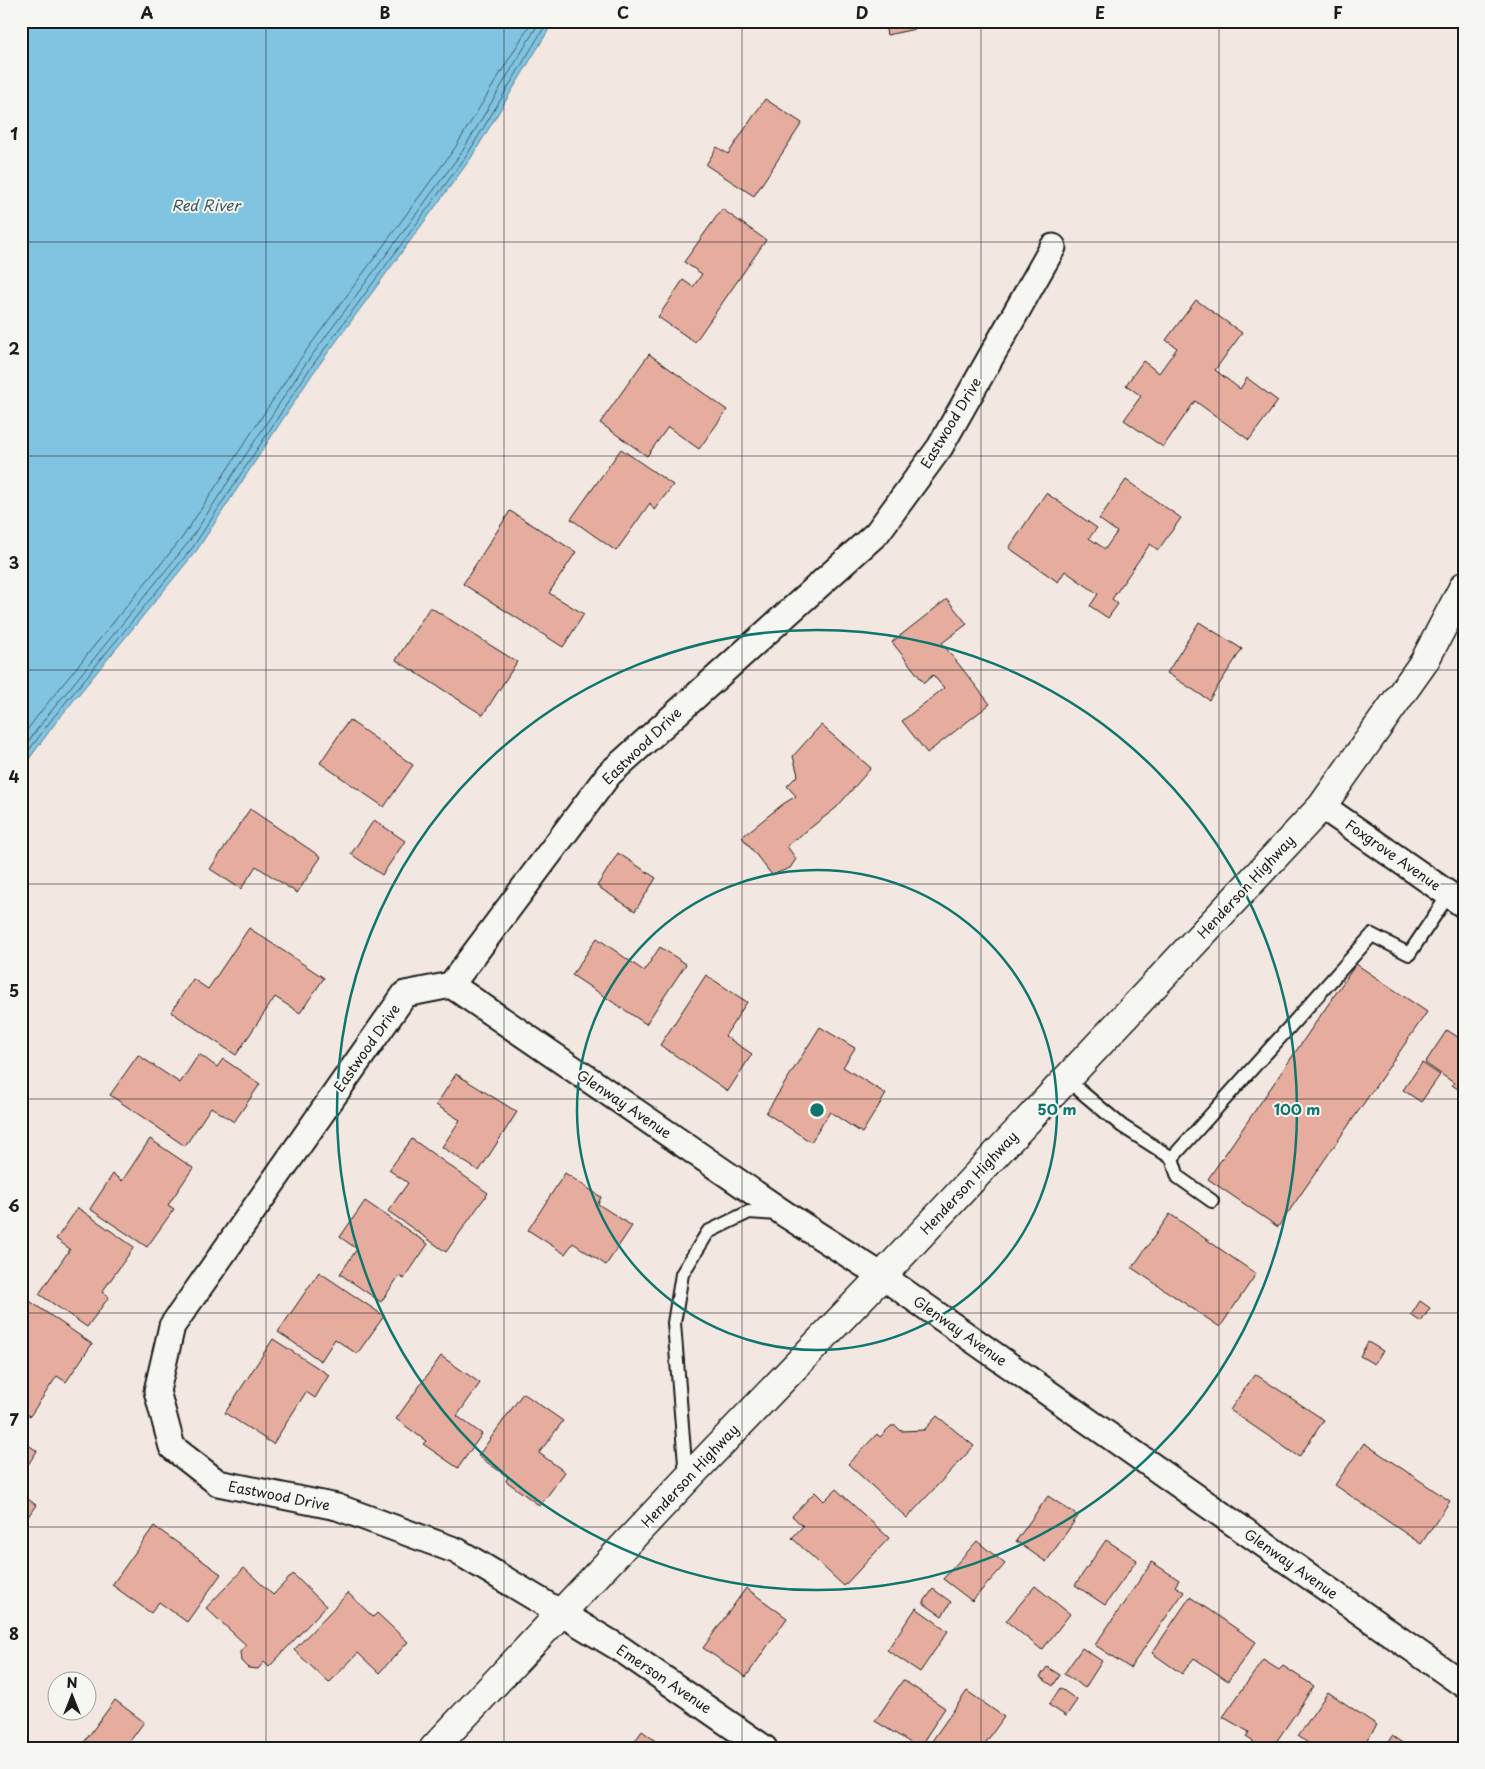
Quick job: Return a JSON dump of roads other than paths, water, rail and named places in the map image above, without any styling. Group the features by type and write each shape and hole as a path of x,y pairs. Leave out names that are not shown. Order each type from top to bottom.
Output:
{"main road":[{"name":"Henderson Highway","path":"434,1748 686,1480 882,1276 1322,806 1424,662 1464,586"}],"street":[{"name":"Eastwood Drive","path":"561,1614 457,1551 338,1507 218,1483 172,1447 157,1391 172,1326 404,994 451,985 609,774 877,533 940,447 1052,247"},
{"name":"Foxgrove Avenue","path":"1322,806 1456,899"},
{"name":"Glenway Avenue","path":"451,985 785,1214 882,1276 1464,1685"},
{"name":"Emerson Avenue","path":"561,1614 621,1649 764,1748"}],"lane":[{"path":"1172,1158 1372,935 1409,954 1456,899"},
{"path":"1066,1079 1122,1126 1172,1158 1178,1177 1212,1200"},
{"path":"686,1480 674,1323 682,1274 708,1232 749,1212 785,1214"}],"water":[{"name":"Red River","path":"21,21 554,21 471,158 313,373 197,550 56,722 21,770"}]}
